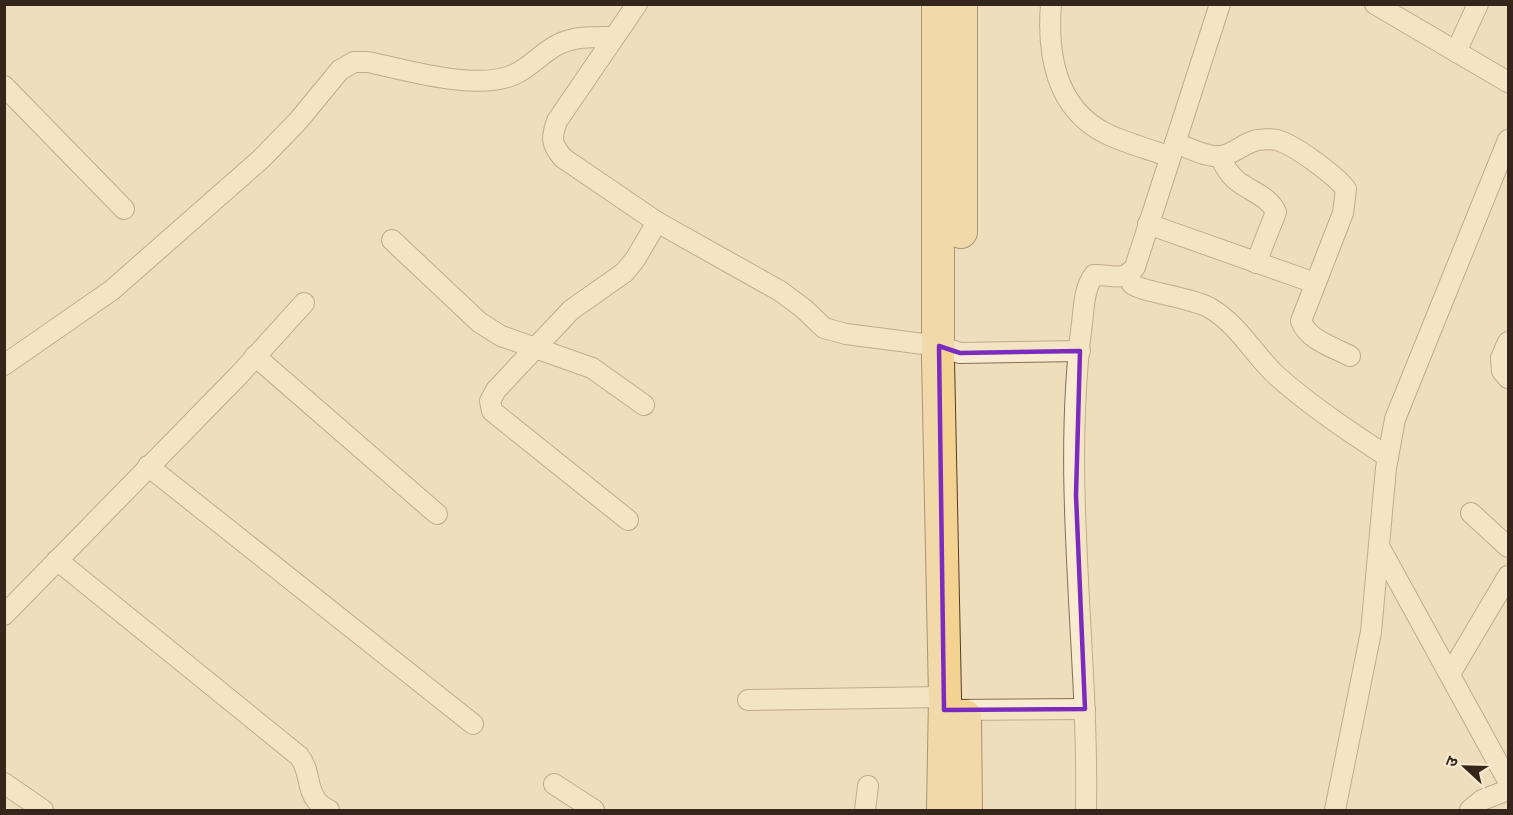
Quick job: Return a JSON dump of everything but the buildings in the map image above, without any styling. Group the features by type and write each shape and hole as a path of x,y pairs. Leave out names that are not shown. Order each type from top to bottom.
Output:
{"main road":[{"path":"938,4 950,350 951,706 943,810"},
{"path":"950,350 961,4"},
{"path":"951,706 966,810"}],"street":[{"path":"637,4 556,121 552,135 555,149 564,158 657,222 780,291 824,328 846,334 950,350 1080,351"},
{"path":"1051,4 1049,32 1054,67 1072,108 1105,133 1172,150 1220,156 1232,153 1258,140 1277,140 1294,148 1339,180 1346,189 1343,213 1301,321 1304,330 1315,338 1350,356"},
{"path":"1375,4 1509,82"},
{"path":"1456,52 1478,4"},
{"path":"1086,810 1076,435 1080,351 1088,283 1094,275 1128,276 1135,267 1220,5"},
{"path":"4,365 112,290 261,159 298,121 340,70 354,62 368,62 453,79 487,82 513,75 559,44 581,38 613,37"},
{"path":"4,86 124,209"},
{"path":"1335,810 1371,632 1388,458 1395,419 1509,140"},
{"path":"1220,156 1226,170 1237,181 1274,206 1276,212 1256,263"},
{"path":"628,520 492,411 490,401 496,390 571,310 625,272 657,222"},
{"path":"1148,224 1315,284"},
{"path":"392,240 479,322 501,336 592,368 644,405"},
{"path":"1128,276 1132,284 1141,288 1209,307 1228,321 1276,375 1323,414 1388,458"},
{"path":"4,615 211,404 303,303"},
{"path":"1509,342 1501,358 1502,371 1509,378"},
{"path":"255,356 437,514"},
{"path":"148,466 473,724"},
{"path":"1471,513 1509,547"},
{"path":"1380,548 1509,781"},
{"path":"57,560 299,756 306,765 311,789 317,801 329,810"},
{"path":"1450,674 1509,576"},
{"path":"748,700 1085,709"},
{"path":"4,783 43,810"},
{"path":"554,784 594,810"},
{"path":"864,810 868,786"},
{"path":"1470,810 1482,800 1509,790"}],"highlighted area":[{"path":"939,346 960,353 1080,351 1076,495 1085,709 944,710"}]}
